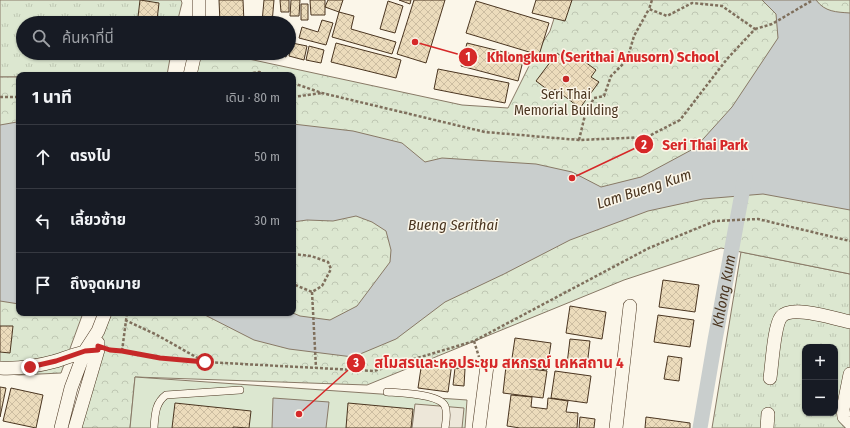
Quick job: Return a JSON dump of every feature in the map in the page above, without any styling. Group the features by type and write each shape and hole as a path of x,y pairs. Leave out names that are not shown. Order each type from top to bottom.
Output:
{"street":[{"path":"199,0 199,16"},
{"path":"191,72 193,60"},
{"path":"616,428 630,306"},
{"path":"770,378 778,324 782,316 788,312 798,311 850,322"},
{"path":"60,428 70,388 85,351 98,331 104,316"},
{"path":"75,428 98,348 98,331"},
{"path":"0,368 30,367 56,361 98,348"},
{"path":"479,428 487,366"},
{"path":"850,374 843,409 844,417 850,423"},
{"path":"767,428 768,414"}],"lane":[{"path":"154,428 156,408 160,400 166,395 240,390"},
{"path":"388,392 438,399 445,404 447,412 446,428"}],"path":[{"path":"579,140 585,115 594,98 604,96 611,76 626,60 634,36 649,9 652,0"},
{"path":"296,84 322,92 485,132 579,140 647,137 680,120 727,59 755,29 772,24 813,0"},
{"path":"649,9 667,16 692,3 722,6 755,29"},
{"path":"296,97 322,92"},
{"path":"0,97 16,97"},
{"path":"98,348 160,358 205,362 374,371 474,340 649,248 715,221 758,219 850,241"},
{"path":"296,254 311,256 328,262 331,269 322,286 312,292"},
{"path":"296,285 312,292"},
{"path":"312,292 316,368"},
{"path":"122,351 126,316"},
{"path":"125,320 157,335 205,362"}],"green space":[{"path":"0,0 181,0 182,3 179,16 16,16 16,60 170,60 168,72 16,72 16,77 0,77"},
{"path":"560,0 850,0 850,274 721,248 624,280 367,385 135,377 130,428 71,428 102,316 296,316 296,72 186,72 190,60 253,60 462,105 508,108 534,56 550,31"},
{"path":"0,77 16,77 16,316 82,316 61,373 19,375 0,373"},
{"path":"741,252 850,274 850,428 712,428"},
{"path":"135,377 467,400 465,428 130,428"}],"shaded area":[{"path":"415,404 464,408 462,428 412,428"}],"water":[{"name":"Bueng Serithai","path":"762,0 816,0 827,9 835,12 850,13 850,210 763,194 703,199 648,211 570,240 445,302 396,339 353,357 289,349 254,340 207,316 296,316 296,314 330,320 357,306 390,262 391,250 386,231 372,222 356,216 333,221 307,220 296,222 296,124 353,131 402,143 425,162 442,158 536,164 572,172 601,187 641,177 695,148 732,107 778,38 776,14"},
{"path":"16,122 16,304 0,301 0,125"},
{"path":"273,398 329,402 326,428 272,428"}],"building":[{"path":"140,0 159,3 157,16 138,16"},
{"path":"219,0 243,0 244,16 220,16"},
{"path":"264,0 274,0 273,16 263,16"},
{"path":"280,0 289,0 289,12 281,12"},
{"path":"291,0 300,0 299,16 290,16"},
{"path":"310,0 325,0 325,15 311,15"},
{"path":"328,0 343,0 339,12 325,7"},
{"path":"399,0 411,0 410,4"},
{"path":"414,0 445,0 426,63 397,54"},
{"path":"536,0 572,0 565,21 532,13"},
{"path":"388,1 403,6 395,33 380,29"},
{"path":"476,1 549,23 539,55 466,33"},
{"path":"301,4 308,4 308,20 301,20"},
{"path":"339,12 354,16 351,29 396,42 392,54 332,37"},
{"path":"322,20 333,23 326,45 299,38 302,27 318,32"},
{"path":"336,43 401,60 396,78 331,62"},
{"path":"467,43 524,57 518,81 461,66"},
{"path":"296,44 307,46 304,60 296,58"},
{"path":"309,46 324,50 321,63 306,60"},
{"name":"Seri Thai Memorial Building","path":"557,53 571,63 577,56 596,70 591,77 599,82 580,108 555,89 552,93 536,81"},
{"path":"438,69 509,83 505,103 434,89"},
{"path":"663,280 699,285 695,312 659,307"},
{"path":"570,306 606,312 602,339 566,333"},
{"path":"658,315 694,320 690,347 654,342"},
{"path":"0,326 13,326 10,353 0,352"},
{"path":"515,338 551,343 547,370 511,365"},
{"path":"570,339 590,341 587,366 567,364"},
{"path":"668,356 682,358 679,381 664,379"},
{"path":"442,361 452,363 448,392 418,388 421,368 433,367"},
{"path":"506,366 547,371 543,398 503,393"},
{"path":"455,368 465,369 464,386 453,385"},
{"path":"555,371 591,376 587,403 551,398"},
{"path":"0,387 6,388 0,417"},
{"path":"11,388 43,395 36,428 3,421"},
{"path":"511,395 532,397 531,407 547,409 548,398 568,401 566,412 578,413 577,428 520,428 507,426"},
{"path":"175,403 251,411 249,428 172,428"},
{"path":"348,403 413,409 411,428 346,428"},
{"path":"580,417 595,419 594,428 579,428"},
{"path":"646,417 690,423 690,428 645,428"}],"waterway":[{"name":"Khlong Kum","path":"700,428 745,177"}],"place":[{"name":"Khlongkum (Serithai Anusorn) School","path":"415,42"},
{"name":"Seri Thai Memorial Building","path":"566,79"},
{"name":"Seri Thai Park","path":"572,178"},
{"name":"สโมสรและหอประชุม สหกรณ์ เคหสถาน 4","path":"299,414"}],"route":[{"path":"30,367 56,361 85,351 98,350 98,346 110,350 160,358 205,362"}],"water label":[{"name":"Lam Bueng Kum","path":"644,189"}]}
